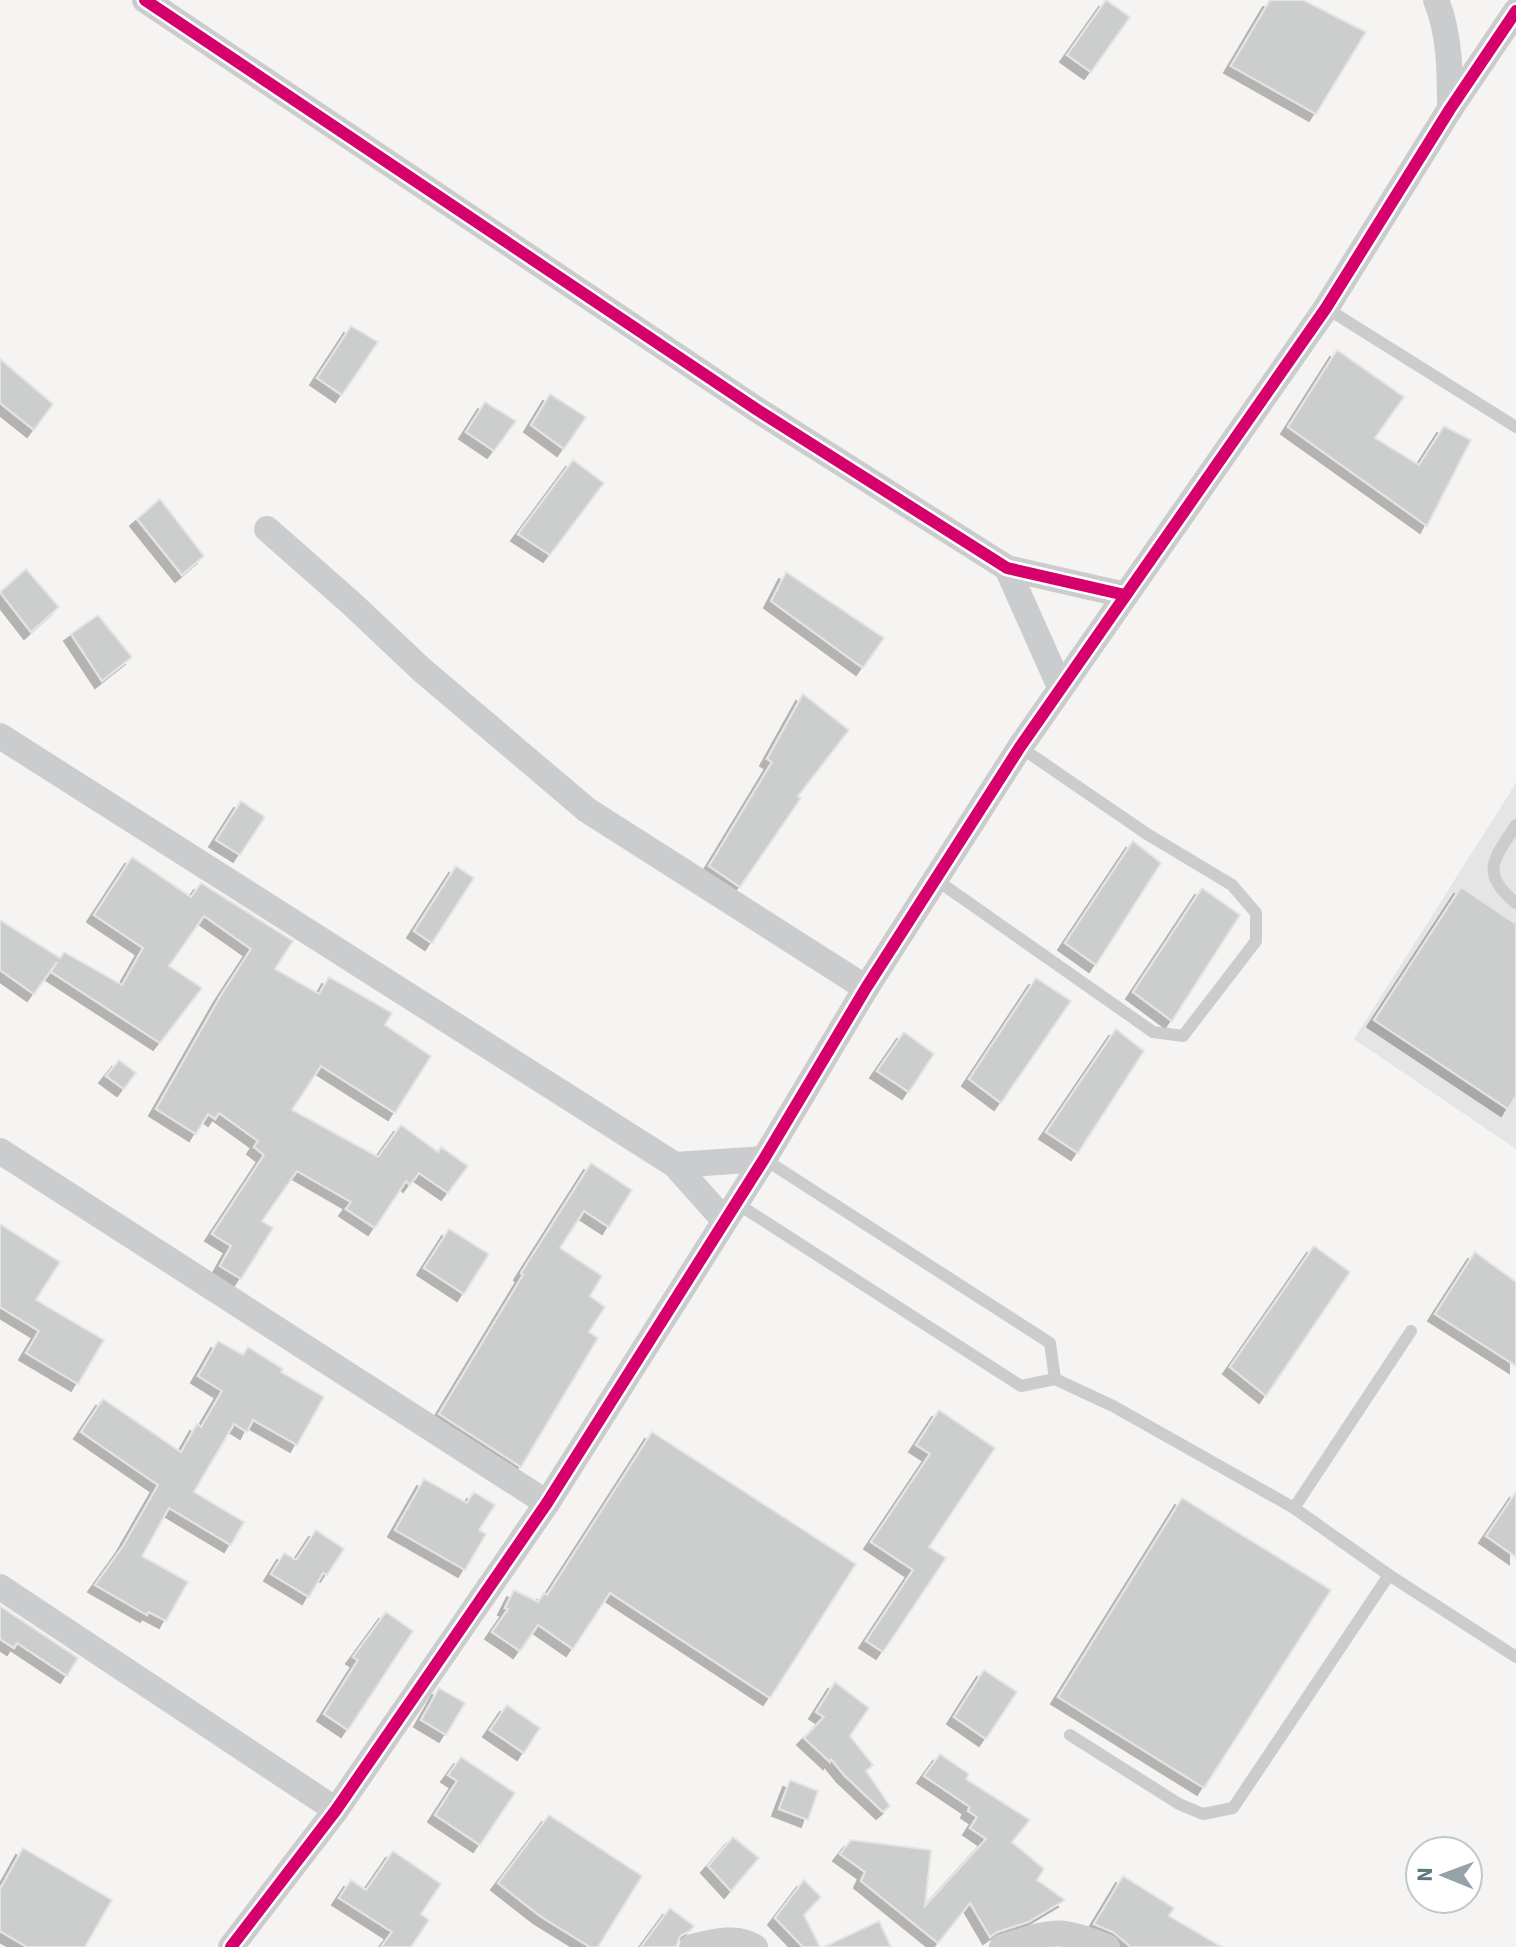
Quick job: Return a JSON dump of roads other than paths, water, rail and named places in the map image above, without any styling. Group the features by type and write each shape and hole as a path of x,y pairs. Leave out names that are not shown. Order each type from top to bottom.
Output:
{"street":[{"path":"145,0 756,409 1007,568 1125,595"},
{"path":"1436,0 1444,18 1450,109"},
{"path":"231,1947 336,1810 547,1503 764,1159 866,988 1020,747 1326,308 1450,109 1516,11"},
{"path":"267,529 434,681 587,810 866,988"},
{"path":"1007,568 1060,687"},
{"path":"0,736 675,1165 729,1211"},
{"path":"0,1151 547,1503"},
{"path":"675,1165 764,1159"},
{"path":"0,1587 336,1810"},
{"path":"1002,1947 1041,1933 1063,1932 1107,1947"},
{"path":"692,1947 716,1941 747,1942 755,1947"}],"lane":[{"path":"1326,308 1516,427"},
{"path":"935,879 1153,1032 1183,1036 1256,941 1256,913 1232,885 1147,834 1020,747"},
{"path":"1516,825 1497,853 1492,870 1500,889 1516,903"},
{"path":"764,1159 1050,1343 1055,1379"},
{"path":"729,1211 1021,1386 1055,1379 1113,1406 1294,1508 1389,1575 1516,1657"},
{"path":"1294,1508 1411,1331"},
{"path":"1070,1735 1179,1804 1203,1814 1233,1808 1389,1575"}]}
